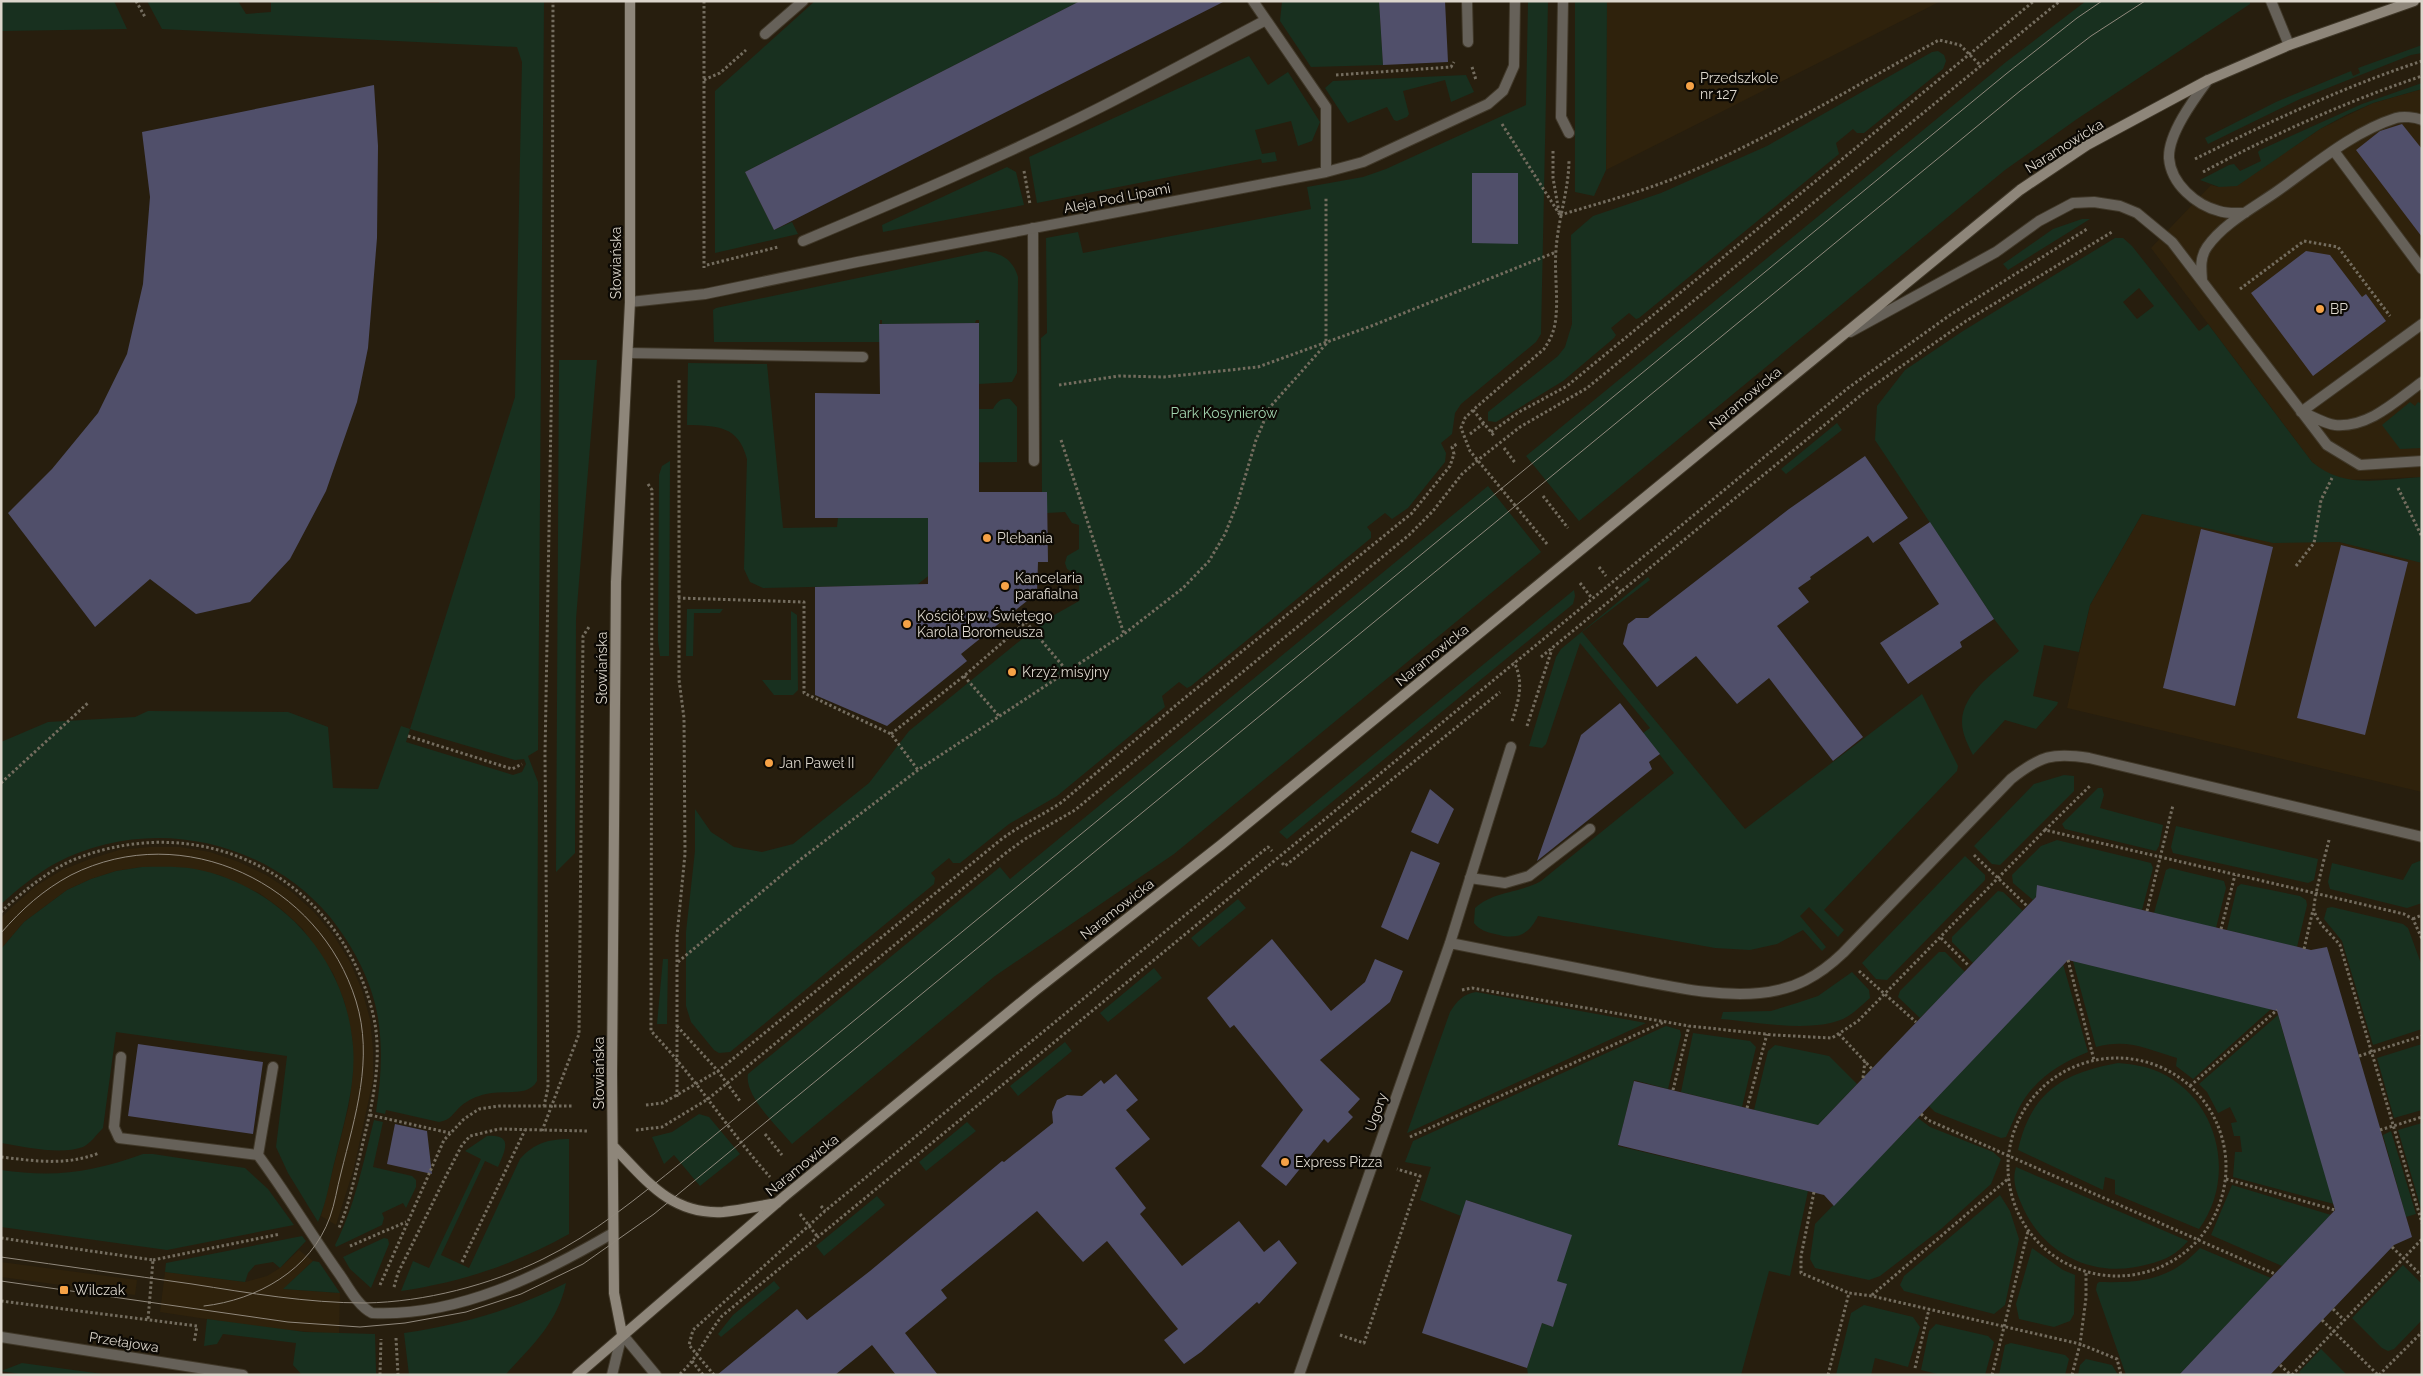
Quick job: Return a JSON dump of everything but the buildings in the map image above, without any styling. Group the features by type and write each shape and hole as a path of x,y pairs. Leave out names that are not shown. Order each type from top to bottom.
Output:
{"street":[{"name":"Słowiańska","path":"622,1334 614,1293 613,1233 616,582 630,302 630,1"},
{"path":"765,34 803,1"},
{"path":"1253,1 1326,107 1326,172"},
{"path":"1466,1 1468,42"},
{"name":"Aleja Pod Lipami","path":"630,302 705,294 858,262 1326,172 1363,162 1488,104 1503,91 1514,66 1515,1"},
{"path":"1563,1 1562,117 1569,133"},
{"path":"2271,1 2289,45"},
{"name":"Naramowicka","path":"577,1375 622,1334 778,1202 1036,990 1221,845 2020,190 2087,145 2208,80 2289,45 2414,1"},
{"path":"803,241 936,185 1019,146 1100,107 1266,20"},
{"path":"2208,80 2183,115 2169,158 2179,185 2198,203 2220,212 2245,213"},
{"path":"2203,281 2201,263 2206,249 2215,237 2245,213 2374,127 2398,117 2422,120"},
{"path":"2334,152 2422,270"},
{"path":"1836,340 1996,252 2040,221 2073,203 2094,202 2120,206 2137,213 2172,242 2327,445 2360,465 2422,461"},
{"path":"1033,228 1034,461"},
{"path":"2301,412 2422,324"},
{"path":"628,353 863,357"},
{"path":"2301,412 2335,425 2363,422 2422,382"},
{"name":"Ugory","path":"1300,1375 1450,943 1511,748"},
{"path":"1450,943 1709,993 1760,993 1808,981 1821,973 2011,779 2043,757 2070,755 2113,764 2422,837"},
{"path":"1470,878 1505,883 1529,876 1590,828"},
{"path":"121,1057 114,1127 119,1138 258,1155 278,1181 306,1228 366,1310 380,1313 424,1309 488,1294 544,1271 613,1233"},
{"path":"258,1155 273,1067"},
{"path":"613,1146 651,1186 670,1201 688,1209 723,1212 778,1202"},
{"path":"612,1375 622,1334"},
{"path":"622,1334 656,1375"},
{"name":"Przełajowa","path":"1,1337 243,1375"}],"path":[{"path":"136,1 145,17"},
{"path":"544,1106 548,1088 545,754 552,362 553,1"},
{"path":"704,1 705,294"},
{"path":"1491,432 1519,412 1567,386 2034,1"},
{"path":"647,1130 673,1122 708,1099 1006,852 1024,839 1075,810 1409,535 1433,510 1462,474 1478,460 1520,427 1587,388 2060,1"},
{"path":"704,80 720,73 765,34"},
{"path":"1560,215 1661,184 1711,162 1939,40 1960,45 1981,66"},
{"path":"1305,77 1451,66 1468,42"},
{"path":"2190,162 2286,113 2351,86 2422,61"},
{"path":"2196,175 2310,118 2355,99 2422,76"},
{"path":"1488,104 1560,215"},
{"path":"1552,549 1478,460 1463,439 1461,428 1465,418 1473,410 1544,349 1552,338 1556,322 1556,252 1560,215 1569,179 1569,133"},
{"path":"1553,148 1552,178 1560,215"},
{"path":"1025,173 1030,204"},
{"path":"678,962 801,859 918,770 1124,634 1183,588 1209,561 1225,534 1237,504 1256,440 1270,407 1326,344 1326,192"},
{"path":"686,1369 697,1355 711,1329 722,1316 1591,597 1888,357 1950,314 2089,228"},
{"path":"1541,657 1866,391 1966,321 2118,228"},
{"path":"2245,297 2238,291 2304,241 2338,246 2394,322"},
{"path":"704,266 762,252"},
{"path":"1034,389 1119,376 1164,378 1258,367 1326,344 1556,252"},
{"path":"677,1097 677,936 686,854 684,718 679,680 679,354"},
{"path":"1473,410 1495,437"},
{"path":"1470,434 1484,423"},
{"path":"1060,436 1124,634"},
{"path":"646,1105 663,1103 677,1097 718,1071 1022,823 1043,814 1062,802 1181,701 1412,513 1450,466 1454,454 1452,447 1456,444"},
{"path":"1504,448 1516,464"},
{"path":"2296,566 2314,543 2321,500 2345,456"},
{"path":"2386,464 2422,537"},
{"path":"647,483 652,490 651,1031 677,1058 765,1171"},
{"path":"1542,496 1572,533"},
{"path":"1598,565 1606,576"},
{"path":"1578,581 1591,597"},
{"path":"1616,587 1621,592"},
{"path":"678,598 804,602 804,693 891,734 918,770"},
{"path":"542,1131 579,1034 584,636 593,621"},
{"path":"891,734 964,676 1026,622 1067,670"},
{"path":"1514,662 1520,674 1520,696 1507,738 1511,748 1522,741 1552,648"},
{"path":"964,676 999,716"},
{"path":"1282,863 1285,866 1500,692"},
{"path":"1,782 89,702"},
{"path":"408,736 512,769 522,764"},
{"path":"1457,994 1462,990 1472,988 1689,1026 1825,1039 1840,1034 1858,1021 1998,877 2113,764"},
{"path":"2147,911 2179,780"},
{"path":"2304,949 2334,816"},
{"path":"2045,830 2404,914 2413,919 2422,939"},
{"path":"1956,837 2027,906"},
{"path":"1,912 24,890 76,858 147,841 184,842 219,848 265,868 311,902 336,929 359,970 373,1012 378,1056 370,1115 346,1210 326,1256"},
{"path":"714,1375 689,1345 694,1330 825,1212 1268,847 1272,851"},
{"path":"2221,929 2235,875"},
{"path":"2313,909 2317,917 2340,945 2422,1223"},
{"path":"2413,919 2422,915"},
{"path":"1940,938 1969,966"},
{"path":"2068,960 2094,1060"},
{"path":"1856,968 1916,1022"},
{"path":"2190,1086 2277,1010"},
{"path":"1407,1139 1664,1021"},
{"path":"677,1026 718,1071 740,1101"},
{"path":"1673,1090 1689,1026"},
{"path":"1747,1108 1767,1034"},
{"path":"1840,1034 1872,1069"},
{"path":"2359,1056 2422,1036"},
{"path":"2131,1059 2150,1063 2168,1070 2190,1086 2210,1110 2219,1128 2224,1147 2226,1179 2220,1204 2200,1238 2186,1252 2152,1271 2113,1276 2086,1272 2058,1259 2028,1231 2016,1206 2009,1178 2009,1154 2012,1139 2020,1121 2041,1089 2056,1076 2094,1060 2131,1059"},
{"path":"1863,1078 1865,1060"},
{"path":"380,1375 382,1364 380,1281 444,1140 464,1119 479,1109 499,1106 574,1106"},
{"path":"1921,1114 1928,1120 2200,1238 2275,1274"},
{"path":"370,1115 450,1133"},
{"path":"2380,1130 2422,1117"},
{"path":"393,1292 398,1273 462,1145 470,1136 499,1129 574,1131"},
{"path":"462,1262 525,1130"},
{"path":"765,1134 782,1155"},
{"path":"1,1157 63,1162 83,1159 98,1154 119,1138"},
{"path":"1334,1333 1364,1343 1420,1176 1391,1167"},
{"path":"1872,1296 2009,1178"},
{"path":"2226,1179 2335,1210"},
{"path":"1814,1192 1801,1256 1801,1273 1849,1293 1872,1296 2080,1344 2117,1359 2121,1375"},
{"path":"821,1206 825,1212"},
{"path":"804,1219 817,1236"},
{"path":"326,1256 406,1222"},
{"path":"1,1238 154,1260 306,1228"},
{"path":"1992,1375 2028,1231"},
{"path":"2280,1365 2291,1375 2422,1240"},
{"path":"2392,1247 2422,1276"},
{"path":"148,1320 154,1260"},
{"path":"2072,1375 2080,1344 2086,1298 2086,1272"},
{"path":"1828,1375 1849,1293"},
{"path":"1,1301 196,1326 194,1346"},
{"path":"1915,1368 1929,1309"},
{"path":"2333,1309 2344,1320"},
{"path":"2322,1320 2379,1375 2422,1332"},
{"path":"396,1333 398,1375"},
{"path":"692,1361 703,1375"}],"shaded area":[{"name":"Przedszkole nr 127","path":"1607,1 1941,1 1606,170"},
{"path":"2422,89 2422,477 2346,480 2324,472 2312,462 2151,248 2211,185 2219,187 2295,146 2320,129 2373,103"},
{"path":"2142,514 2200,526 2339,542 2422,562 2422,792 2067,708 2090,605"},
{"path":"149,847 180,847 210,852 239,862 266,875 292,892 314,912 334,936 350,962 362,990 370,1019 373,1049 373,1080 354,1168 336,1225 321,1216 349,1105 353,1071 352,1038 345,1004 333,973 302,928 281,909 259,893 219,875 171,867 142,867 116,871 91,879 67,890 24,922 1,949 1,918 36,886 62,870 90,859 119,850"},
{"path":"299,1250 313,1261 284,1289 340,1293 339,1334 273,1329 160,1312 165,1272 245,1282 267,1276 280,1268"},
{"path":"1,1262 137,1280 135,1295 1,1277"}],"green space":[{"path":"1,1 114,1 127,29 1,31"},
{"path":"147,1 238,1 246,14 271,12 271,1 439,3 440,1 544,1 538,750 528,756 538,782 537,1081 528,1090 493,1093 476,1097 443,1121 439,1122 386,1110 385,1114 376,1112 381,1053 378,1018 366,977 354,952 330,917 303,890 272,868 238,853 202,842 165,838 128,840 91,848 56,863 27,882 1,904 1,742 48,722 135,717 148,711 288,712 328,727 333,788 378,789 401,726 410,729 515,397 522,62 517,47 162,29","holes":["410,729 515,760 524,759 526,764 522,772 513,775 406,742"]},
{"path":"815,1 1080,1 745,172 774,230 792,222 798,234 715,253 715,91"},
{"path":"1282,1 1379,1 1383,65 1311,67 1280,21"},
{"name":"Park Kosynierów","path":"1528,1 1548,1 1541,334 1536,342 1461,404 1455,413 1452,434 1441,443 1446,453 1445,462 1408,508 1392,519 1385,513 1367,527 1371,532 1371,538 1191,686 1187,688 1179,682 1162,696 1165,707 1057,796 1009,824 960,863 953,863 949,858 931,873 935,878 934,884 730,1052 719,1053 714,1050 691,1022 686,1006 686,932 695,851 695,809 711,832 734,847 762,852 793,844 869,783 909,731 1017,643 1056,614 1079,601 1079,576 1067,569 1065,563 1067,556 1079,549 1079,525 1072,523 1065,512 1047,513 1047,493 1042,492 1041,338 1047,333 1046,238 1078,232 1083,253 1311,209 1307,187 1363,177 1386,169 1526,105"},
{"path":"1575,1 1607,1 1606,170 1594,196 1575,192"},
{"path":"2086,1 2250,1 2250,4 2077,119 2005,170 1579,521 1526,456 2006,62"},
{"path":"2422,45 2422,53 2411,55 2300,99 2208,144 2205,138 2276,102 2351,71 2353,76 2360,73 2358,68"},
{"path":"1938,51 1944,55 1946,61 1943,69 1864,133 1857,133 1853,129 1836,143 1839,154 1639,318 1636,319 1629,313 1611,328 1616,335 1614,338 1563,381 1496,422 1488,421 1488,412 1558,356 1565,347 1572,324 1571,235 1593,216 1661,193 1767,146 1932,52"},
{"path":"1249,56 1268,85 1288,72 1320,122 1312,141 1298,146 1291,121 1255,130 1262,154 1275,152 1277,161 1262,163 1261,159 1037,203 1029,157"},
{"path":"1466,75 1474,92 1451,102 1445,80 1403,91 1409,114 1407,117 1397,121 1394,120 1387,107 1348,123 1325,88 1333,81"},
{"path":"2422,83 2422,89 2373,103 2320,129 2237,186 2219,187 2200,180 2229,165 2234,164 2240,171 2261,161 2258,152 2260,150 2362,104"},
{"path":"1007,167 1016,172 1024,205 883,232 882,225"},
{"path":"2082,219 2090,219 2008,270 2003,264 2053,229"},
{"path":"2115,238 2123,238 2132,246 2199,331 2208,324 2312,462 2325,471 2351,480 2378,481 2422,477 2422,563 2339,542 2273,543 2142,514 2090,605 2079,652 2044,645 2033,696 2058,702 2057,705 2036,729 2005,720 1973,755 1962,726 1964,711 1968,701 1992,673 2019,651 1994,619 1875,440 1877,406 1905,370 1963,331","holes":["2139,288 2154,306 2137,319 2123,302"]},
{"path":"986,251 1002,256 1010,262 1018,277 1017,373 1012,382 979,384 979,320 976,320 975,323 882,324 882,320 880,320 880,342 714,342 713,310 716,308"},
{"path":"559,360 597,360 576,619 575,853 556,872"},
{"path":"688,363 767,364 783,528 837,527 838,518 881,518 881,437 979,409 993,409 998,402 1005,399 1010,399 1017,407 1017,462 906,463 928,515 928,562 935,562 936,570 909,591 904,585 763,588 750,582 744,569 747,459 738,439 725,430 717,427 687,425"},
{"path":"2410,402 2415,406 2418,402 2422,404 2422,448 2400,449 2382,425"},
{"path":"1837,423 1842,430 1786,474 1781,469"},
{"path":"670,461 669,656 660,656 658,641 659,475 662,466"},
{"path":"1488,486 1541,552 1174,854 995,976 792,1144 756,1101 748,1083 748,1074 1000,867 1010,879"},
{"path":"1648,577 1650,580 1582,632 1745,829 1922,694 1958,766 1957,771 1824,910 1844,930 1838,937 1809,907 1800,916 1826,947 1822,951 1803,930 1777,944 1750,950 1715,948 1538,916 1526,932 1509,937 1481,929 1474,923 1475,908 1482,902 1541,881 1674,773 1643,733 1650,728 1580,643 1546,744 1542,748 1529,746 1556,657 1561,649"},
{"path":"1574,590 1573,604 1287,839 1279,832"},
{"path":"687,609 723,609 720,613 694,613 693,656 686,656"},
{"path":"791,611 797,615 798,690 793,695 774,695 762,680 791,680"},
{"path":"2064,775 2074,776 2074,791 2000,865 1992,864 1974,846 2034,784"},
{"path":"2098,788 2102,788 2104,795 2100,808 2163,825 2159,846 2156,851 2065,829 2062,824"},
{"path":"2176,826 2318,859 2314,880 2308,883 2173,853 2171,847"},
{"path":"2057,840 2151,863 2153,868 2142,910 2037,885 2044,888 2033,900 2013,883 2012,875 2041,846"},
{"path":"1965,856 1985,875 1985,880 1887,980 1876,979 1862,963"},
{"path":"2422,860 2422,903 2407,908 2330,889 2328,882 2332,863 2403,880 2412,864"},
{"path":"142,867 195,869 225,877 253,890 278,907 300,928 320,952 335,978 346,1007 352,1037 352,1083 347,1112 326,1198 318,1222 288,1173 276,1147 287,1056 116,1032 103,1128 86,1146 64,1150 42,1150 1,1143 1,949 24,922 67,890 91,879 116,871"},
{"path":"2170,868 2224,881 2226,888 2216,928 2154,913 2166,870"},
{"path":"2241,884 2300,896 2306,900 2307,905 2297,947 2227,930 2237,887"},
{"path":"1998,891 2003,892 2023,911 1973,963 1952,942 1952,937"},
{"path":"1238,899 1246,908 1199,947 1191,938"},
{"path":"2332,907 2403,924 2408,928 2422,966 2422,1029 2373,1045 2342,941 2324,919 2327,908"},
{"path":"1939,952 1945,952 1965,972 1920,1018 1898,997 1900,991"},
{"path":"663,959 668,959 667,1024 657,1024"},
{"path":"2073,961 2271,1009 2193,1079 2176,1066 2177,1058 2147,1048 2128,1044 2096,1047"},
{"path":"2063,964 2088,1052 2069,1060 2052,1071 2029,1092 2006,1137 2001,1138 1935,1112 1929,1106"},
{"path":"1154,968 1162,978 1108,1022 1100,1013"},
{"path":"1852,972 1869,990 1870,998 1843,1019 1830,1023 1799,1026 1721,1019 1723,1012 1771,1011 1818,996"},
{"path":"1476,992 1646,1023 1407,1133 1450,1012 1467,994"},
{"path":"2278,1015 2334,1204 2233,1177 2235,1152 2242,1152 2240,1136 2234,1136 2231,1123 2237,1122 2230,1107 2218,1113 2207,1092 2199,1084"},
{"path":"1666,1026 1680,1030 1681,1035 1668,1089 1634,1080 1618,1146 1808,1191 1790,1276 1769,1271 1741,1375 1528,1375 1527,1368 1542,1323 1553,1327 1566,1284 1557,1281 1504,1213 1467,1200 1461,1216 1420,1200 1431,1167 1405,1162 1413,1141"},
{"path":"1693,1033 1750,1041 1756,1047 1742,1107 1681,1092"},
{"path":"1065,1042 1072,1051 1018,1096 1010,1086"},
{"path":"2422,1044 2422,1110 2394,1118 2377,1058"},
{"path":"1775,1045 1829,1056 1857,1084 1818,1125 1754,1110 1768,1051"},
{"path":"2118,1063 2154,1070 2180,1084 2196,1101 2208,1120 2216,1141 2219,1164 2217,1186 2211,1208 2199,1229 2115,1194 2115,1180 2105,1177 2103,1190 2018,1150 2031,1113 2052,1088 2081,1073"},
{"path":"699,1114 709,1117 740,1154 700,1186 674,1155 664,1164 652,1137 672,1132"},
{"path":"1918,1118 1930,1127 1993,1152 2001,1159 1991,1184 1941,1229 1880,1276 1869,1280 1815,1268 1810,1259 1815,1224"},
{"path":"374,1120 383,1122 373,1167 412,1176 416,1180 416,1187 406,1208 403,1203 382,1213 384,1218 382,1225 336,1247 335,1245 353,1200"},
{"path":"967,1122 976,1131 926,1171 919,1162"},
{"path":"2422,1123 2422,1212 2398,1130"},
{"path":"2391,1131 2416,1214 2406,1217 2383,1135"},
{"path":"487,1136 501,1138 504,1141 505,1150 498,1167 485,1161 441,1255 469,1268 520,1159 536,1146 555,1140 569,1139 569,1234 529,1254 488,1270 445,1283 401,1291 413,1261 429,1268 481,1159 465,1151"},
{"path":"143,1154 245,1168 268,1189 294,1225 167,1250 1,1227 1,1170 39,1173 74,1172 107,1165"},
{"path":"2016,1167 2188,1241 2180,1250 2165,1258 2129,1268 2110,1269 2073,1259 2042,1237 2030,1221 2016,1190 2014,1176"},
{"path":"2232,1185 2331,1215 2282,1266 2211,1235"},
{"path":"2000,1195 2010,1211 2019,1239 2005,1305 1994,1314 1904,1291 1900,1285 1904,1276"},
{"path":"877,1196 885,1205 824,1256 816,1246"},
{"path":"302,1236 306,1241 280,1268 273,1262 255,1265 248,1273 245,1282 165,1272 166,1263"},
{"path":"384,1238 388,1239 389,1244 371,1288 350,1269 343,1257"},
{"path":"2032,1248 2063,1270 2075,1275 2074,1314 2070,1321 2054,1327 2019,1319 2016,1304"},
{"path":"2200,1248 2271,1278 2179,1375 2126,1375 2096,1290 2097,1284 2099,1282 2142,1280 2166,1273 2189,1259"},
{"path":"313,1261 319,1262 340,1293 283,1289"},
{"path":"2403,1265 2422,1284 2422,1320 2394,1349 2388,1351 2382,1348 2352,1318"},
{"path":"774,1281 780,1288 721,1337 718,1334 733,1315"},
{"path":"566,1283 557,1310 543,1333 505,1375 409,1375 404,1333 467,1321 487,1315 527,1301"},
{"path":"1864,1305 1913,1317 1920,1327 1908,1367 1875,1358 1871,1375 1836,1375 1851,1313"},
{"path":"207,1319 305,1332 375,1334 376,1375 302,1375 293,1365 296,1343 223,1334 217,1344 204,1346"},
{"path":"1936,1324 1988,1336 1994,1342 1985,1375 1941,1375 1921,1370 1929,1331"},
{"path":"2011,1343 2065,1355 2069,1359 2065,1375 1999,1375 2005,1345"},
{"path":"2321,1349 2347,1375 2302,1375 2299,1372"},
{"path":"2086,1359 2112,1365 2118,1375 2078,1375 2080,1365"},
{"path":"22,1363 110,1375 26,1375 1,1371"}],"tram line":[{"path":"1,1257 278,1297 343,1303 365,1303 411,1299 479,1284 523,1268 562,1249 598,1227 682,1162 2006,74 2077,18 2102,1"},
{"path":"1,1281 288,1322 360,1327 405,1323 466,1312 521,1294 583,1264 654,1214 2020,91 2091,36 2145,1"},
{"path":"1,933 33,901 71,875 114,859 158,854 201,859 242,873 280,895 312,924 338,960 356,1001 361,1023 363,1066 357,1109 330,1217 321,1236 310,1252 296,1267 280,1279 243,1297 224,1303 204,1306"}],"place":[{"name":"Przedszkole nr 127","path":"1690,86"},
{"name":"BP","path":"2320,309"},
{"name":"Plebania","path":"987,538"},
{"name":"Kancelaria parafialna","path":"1005,586"},
{"name":"Kościół pw. Świętego Karola Boromeusza","path":"907,624"},
{"name":"Krzyż misyjny","path":"1012,672"},
{"name":"Jan Paweł II","path":"769,763"},
{"name":"Express Pizza","path":"1285,1162"},
{"name":"Wilczak","path":"64,1290"}]}
